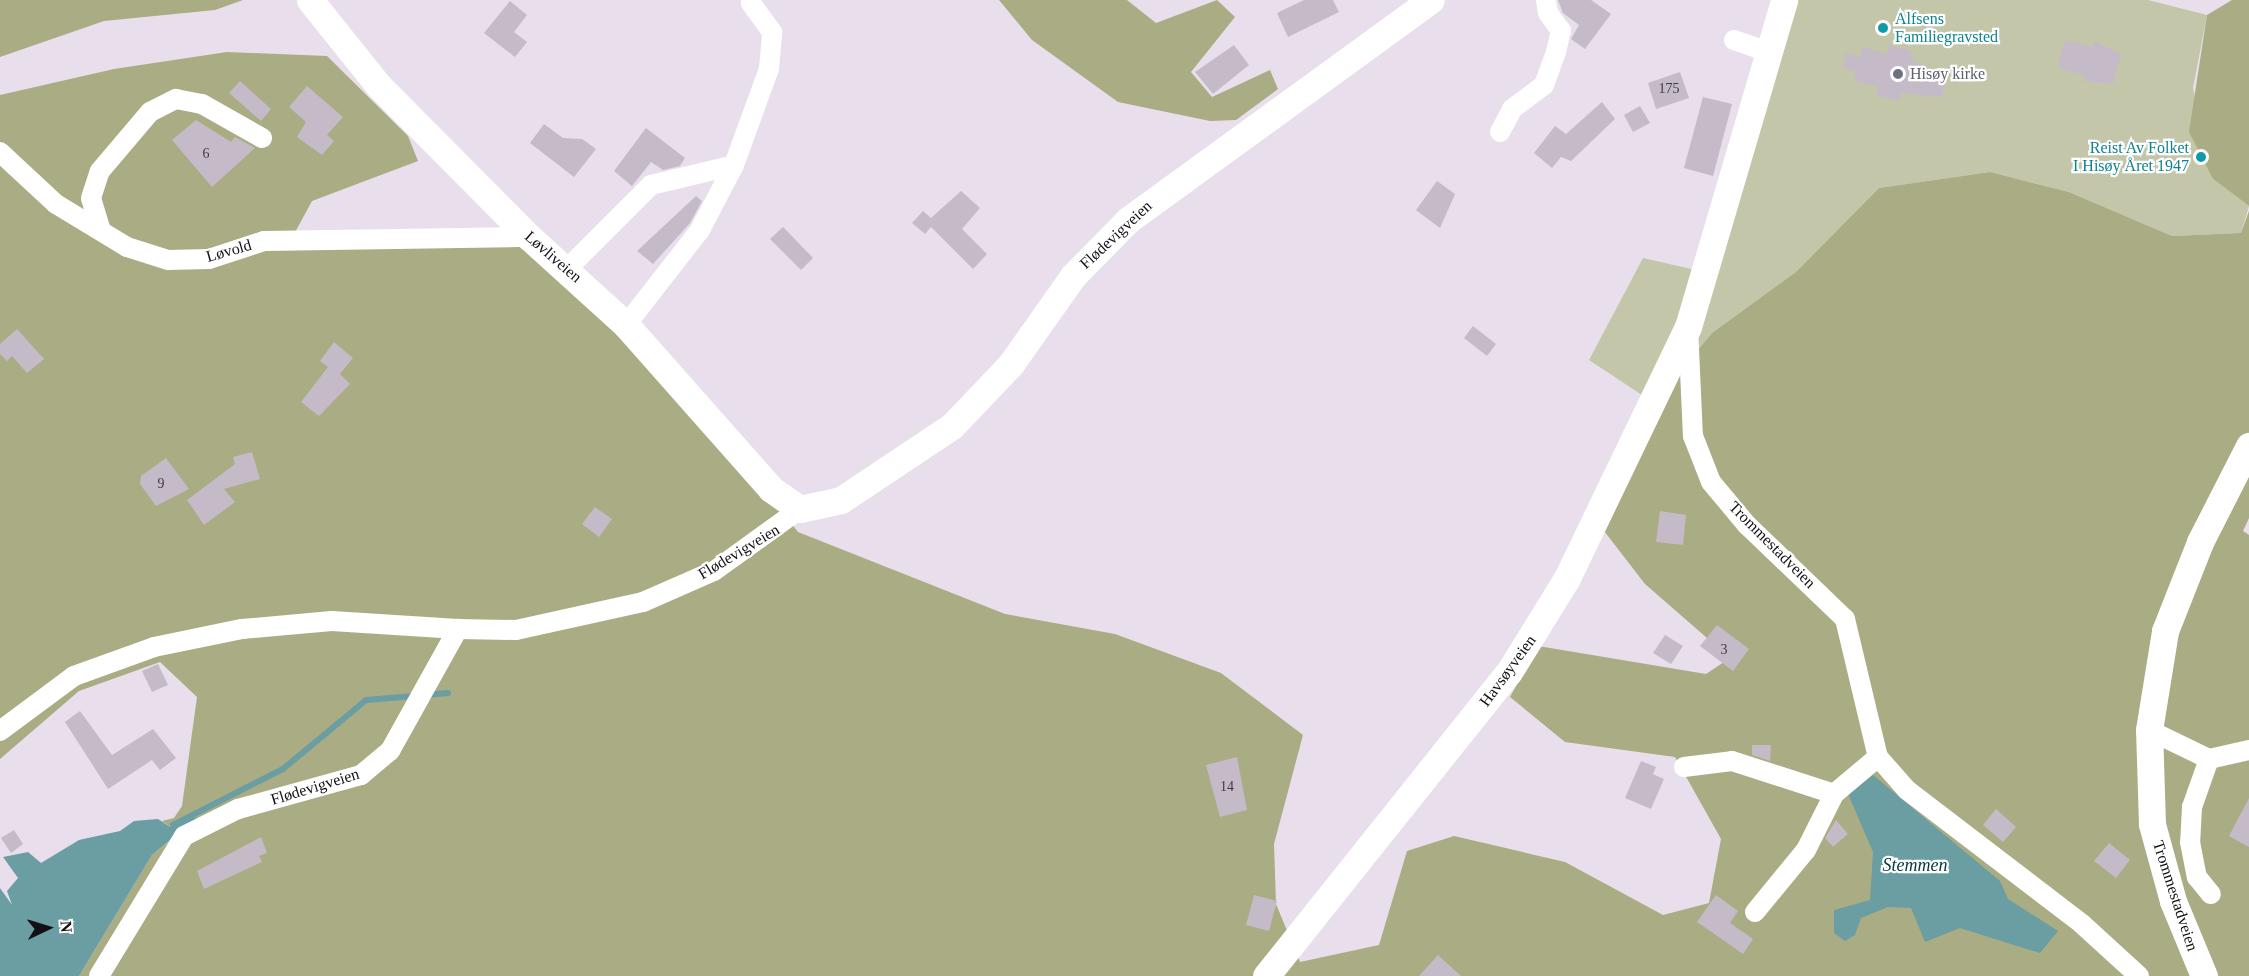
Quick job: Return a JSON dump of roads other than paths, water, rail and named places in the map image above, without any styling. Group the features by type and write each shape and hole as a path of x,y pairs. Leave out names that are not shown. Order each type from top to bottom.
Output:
{"main road":[{"name":"Løvliveien","path":"310,0 379,86 529,237 567,269 626,325 771,489 800,509"},
{"name":"Flødevigveien","path":"800,509 841,500 952,426 1011,364 1072,276 1128,220 1431,0"},
{"name":"Trommestadveien","path":"1688,327 1785,0"},
{"name":"Havsøyveien","path":"1266,976 1476,714 1544,620 1688,327"},
{"name":"Trommestadveien","path":"2197,974 2173,901 2152,824 2149,730 2168,622 2200,542 2249,446"}],"street":[{"path":"1500,132 1512,109 1544,85 1556,52 1561,31 1548,13 1546,0"},
{"path":"626,325 700,230 734,165 769,69 772,32 751,3"},
{"path":"1734,40 1768,52"},
{"path":"101,231 91,198 100,171 150,112 176,99 202,104 262,138"},
{"name":"Løvold","path":"0,152 56,204 101,231 168,260 208,259 264,241 529,237"},
{"path":"567,269 651,185 734,165"},
{"name":"Trommestadveien","path":"1688,327 1693,435 1711,482 1747,525 1845,619 1878,757 1907,790 2082,924 2139,976"},
{"name":"Flødevigveien","path":"99,976 184,836 238,809 361,775 390,751 458,629 516,630 643,602 714,571 800,509"},
{"path":"0,731 74,676 154,647 242,628 332,621 458,629"},
{"path":"2149,730 2209,759 2249,750"},
{"path":"1755,912 1806,850 1834,794 1878,757"},
{"path":"2209,759 2192,807 2190,842 2197,877 2211,894"},
{"path":"1684,767 1732,761 1834,794"}],"water":[{"name":"Stemmen","path":"1873,775 2000,881 2008,899 2058,931 2040,953 1960,928 1925,942 1911,908 1888,907 1861,918 1855,935 1845,941 1834,933 1834,910 1870,900 1873,852 1848,794"},
{"path":"191,817 197,818 152,855 79,976 0,976 0,888 12,905 7,891 18,878 3,857 28,852 41,863 79,840 120,831 134,821 158,819 170,827"}],"waterway":[{"path":"425,695 448,693"},
{"path":"173,825 283,769 366,700 415,696"}],"place":[{"name":"Alfsens Familiegravsted","path":"1883,28"},
{"name":"Hisøy kirke","path":"1898,74"},
{"name":"Reist Av Folket I Hisøy Året 1947","path":"2201,157"}]}
